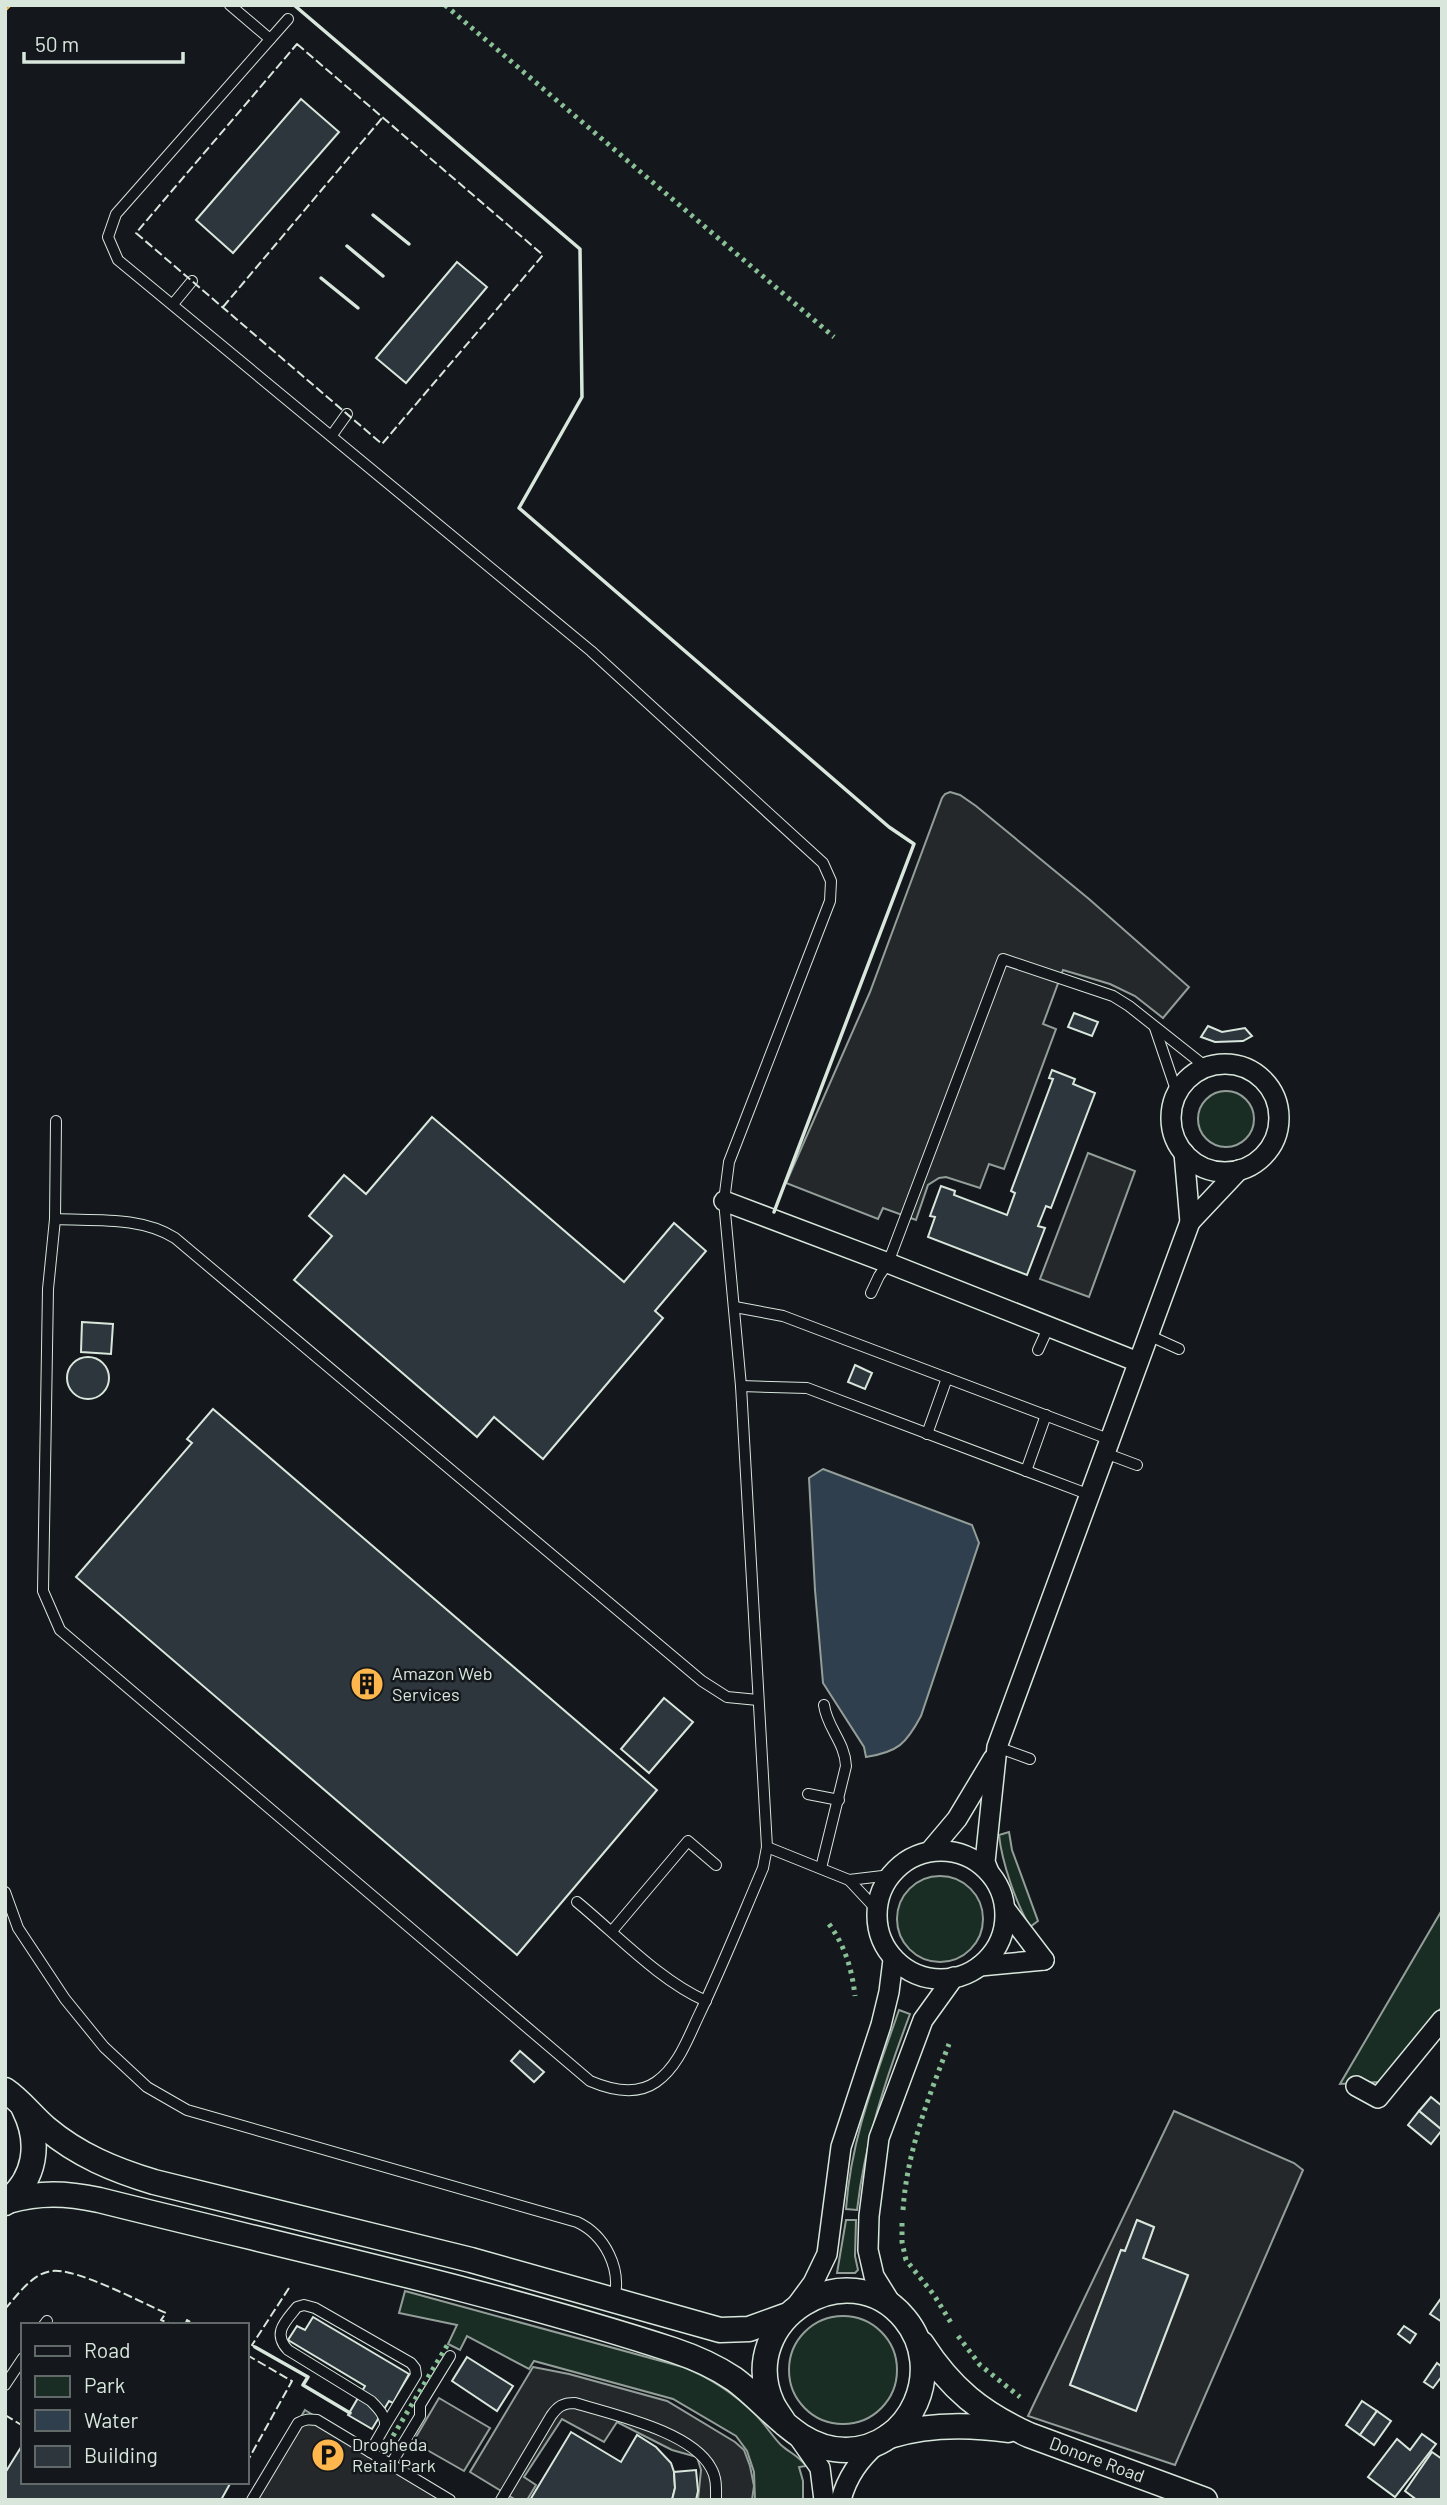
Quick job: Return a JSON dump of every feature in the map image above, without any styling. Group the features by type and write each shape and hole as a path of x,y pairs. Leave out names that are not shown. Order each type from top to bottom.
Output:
{"street":[{"path":"1222,1064 1240,1066 1262,1079 1277,1101 1279,1118 1276,1136 1268,1151 1255,1163 1239,1170 1209,1170 1195,1163 1175,1140 1171,1108 1177,1093 1193,1074 1206,1067 1222,1064"},
{"path":"1184,1153 1190,1222"},
{"path":"824,2500 820,2468 772,2404 765,2382 765,2358 772,2336 813,2283 827,2254 841,2147 881,2025 889,1992 893,1960 878,1928 877,1910 881,1892 891,1875 906,1861 930,1851 957,1819 996,1751 1190,1222 1239,1170"},
{"path":"723,1201 1138,1362"},
{"path":"981,1966 995,1950 1003,1931 1006,1910 1002,1893 985,1862 996,1751"},
{"path":"930,1851 962,1856 989,1872"},
{"path":"893,1960 913,1972 933,1979 954,1978 981,1966 1044,1960 1006,1910"},
{"path":"892,2306 874,2276 868,2250 869,2216 879,2137 923,2020 954,1978"},
{"path":"1356,2086 1378,2098 1442,2020"},
{"path":"5,2090 76,2151 126,2174 458,2257 720,2330 749,2329 791,2311 818,2294 844,2290 870,2294 892,2306 905,2318 914,2332 922,2350 922,2389 915,2408 903,2424 858,2463 844,2487 841,2500"},
{"path":"7,2202 29,2175 34,2158 35,2141 23,2108"},
{"path":"7,2202 40,2193 81,2196 416,2277 697,2358 736,2381 791,2429 812,2443 838,2449 865,2447 885,2438"},
{"name":"Donore Road","path":"914,2332 943,2375 986,2414 1029,2435 1205,2500"},
{"name":"Donore Road","path":"885,2438 912,2429 963,2425 1029,2435"}],"lane":[{"path":"230,5 270,39"},
{"path":"56,1121 55,1219 48,1289 43,1591 60,1629 590,2081 620,2090 639,2090 656,2083 673,2067 706,2001 763,1868 767,1847 741,1386 723,1201 729,1162 830,901 831,881 823,863 591,651 118,260 108,237 116,214 288,19"},
{"path":"173,304 192,281"},
{"path":"332,435 347,414"},
{"path":"872,1293 888,1263 1003,959 1114,996 1206,1067"},
{"path":"1155,1028 1177,1093"},
{"path":"55,1219 146,1224 162,1229 702,1681 727,1698 758,1700"},
{"path":"734,1307 783,1316 1046,1415 1137,1465"},
{"path":"1038,1350 1049,1326"},
{"path":"1148,1335 1179,1349"},
{"path":"927,1434 947,1378"},
{"path":"741,1386 807,1388 1090,1495"},
{"path":"1026,1471 1046,1415"},
{"path":"821,1868 845,1777 845,1755 825,1718 824,1705"},
{"path":"996,1751 1030,1759"},
{"path":"808,1794 839,1800"},
{"path":"612,1931 688,1841 716,1865"},
{"path":"767,1847 849,1880 877,1910"},
{"path":"849,1880 891,1875"},
{"path":"5,1892 18,1928 65,1999 104,2048 147,2087 187,2110 577,2222 594,2233 608,2252 616,2279 614,2300"},
{"path":"577,1902 669,1980 706,2001"},
{"path":"370,2452 416,2375 415,2368 411,2363 315,2308 304,2305 297,2307 280,2332 280,2342 288,2350 371,2401 384,2418 385,2426"},
{"path":"391,2464 421,2416 420,2404 450,2356"},
{"path":"5,2385 21,2361"},
{"path":"501,2500 557,2408 564,2403 575,2403 655,2427 686,2445 711,2467 717,2484 716,2500"},
{"path":"253,2500 298,2423 304,2419 317,2420 450,2500"}],"green space":[{"path":"1226,1091 1237,1093 1246,1099 1252,1108 1252,1130 1246,1139 1237,1145 1226,1147 1215,1145 1206,1139 1200,1130 1198,1119 1200,1108 1206,1099 1215,1093"},
{"path":"1009,1832 1012,1850 1038,1921 1030,1927 1015,1895 1003,1858 999,1835"},
{"path":"940,1876 956,1880 970,1889 979,1903 983,1919 979,1935 970,1949 956,1958 940,1962 924,1958 910,1949 901,1935 897,1919 901,1903 910,1889 924,1880"},
{"path":"1442,1910 1442,2007 1380,2082 1340,2084"},
{"path":"899,2010 910,2014 878,2110 865,2159 857,2210 846,2209 859,2132"},
{"path":"846,2220 856,2220 855,2256 858,2270 855,2273 837,2273"},
{"path":"405,2291 683,2367 703,2376 748,2407 781,2445 806,2466 799,2467 803,2481 803,2500 755,2500 754,2472 747,2451 736,2436 673,2399 534,2361 529,2369 467,2336 460,2350 448,2344 457,2325 399,2313"},
{"path":"843,2316 864,2320 881,2332 893,2349 897,2370 893,2391 881,2408 864,2420 843,2424 822,2420 805,2408 793,2391 789,2370 793,2349 805,2332 822,2320"}],"shaded area":[{"path":"950,792 976,806 1089,899 1189,987 1163,1018 1135,996 1110,984 1063,970 1043,1024 1056,1029 1004,1169 989,1164 980,1188 946,1177 939,1178 928,1185 916,1220 883,1208 878,1219 786,1183 870,992 942,798"},
{"path":"1088,1153 1135,1171 1089,1297 1040,1279"},
{"path":"1174,2111 1294,2163 1303,2170 1175,2465 1028,2416","holes":["1137,2220 1154,2227 1143,2258 1188,2276 1136,2411 1070,2385 1121,2250 1125,2251"]},
{"path":"533,2367 667,2401 735,2442 744,2450 750,2466 754,2486 752,2500 698,2500 701,2470 697,2457 672,2450 617,2422 604,2442 562,2419 524,2477 536,2485 527,2500 516,2500 470,2472"},
{"path":"439,2398 490,2428 464,2471 413,2442"},
{"name":"Drogheda Retail Park","path":"305,2410 450,2500 252,2500"}],"water":[{"path":"823,1469 972,1525 979,1543 921,1716 911,1734 900,1745 866,1757 864,1747 823,1683 809,1478"}],"building":[{"path":"301,99 339,132 233,253 196,220"},
{"path":"457,262 487,287 406,383 376,358"},
{"path":"1074,1013 1098,1022 1092,1036 1068,1027"},
{"path":"1208,1026 1222,1032 1245,1028 1252,1036 1243,1041 1215,1042 1201,1037"},
{"path":"1052,1070 1075,1079 1073,1084 1095,1093 1051,1208 1046,1206 1038,1226 1045,1228 1027,1275 928,1237 935,1217 930,1216 941,1186 955,1191 954,1195 1007,1215 1015,1193 1011,1191 1053,1079 1049,1078"},
{"path":"432,1117 624,1282 674,1223 706,1251 655,1311 663,1318 543,1459 494,1417 477,1437 294,1280 332,1236 309,1216 344,1175 366,1194"},
{"path":"82,1322 113,1324 111,1354 81,1352"},
{"path":"88,1357 103,1363 109,1378 103,1393 88,1399 73,1393 67,1378 73,1363"},
{"path":"855,1365 872,1373 865,1389 848,1382"},
{"name":"Amazon Web Services","path":"213,1409 657,1790 517,1955 76,1577 192,1443 187,1439"},
{"path":"664,1698 693,1722 649,1773 621,1749"},
{"path":"520,2051 544,2072 534,2082 511,2061"},
{"path":"1431,2097 1442,2106 1442,2130 1419,2111"},
{"path":"1419,2111 1442,2130 1431,2144 1408,2125"},
{"path":"1137,2220 1154,2227 1143,2258 1188,2275 1136,2411 1070,2385 1121,2250 1125,2251"},
{"path":"1442,2297 1442,2322 1430,2314"},
{"path":"313,2317 409,2374 393,2403 389,2401 372,2429 348,2415 365,2386 288,2340 297,2326 305,2330"},
{"path":"1404,2326 1416,2334 1410,2343 1398,2334"},
{"path":"467,2357 513,2386 497,2411 452,2381"},
{"path":"1437,2363 1442,2367 1442,2376 1433,2388 1424,2382"},
{"path":"1362,2401 1377,2411 1360,2435 1346,2425"},
{"path":"1377,2411 1391,2421 1374,2445 1360,2435"},
{"path":"571,2432 621,2462 637,2435 656,2447 671,2463 674,2472 675,2488 672,2500 530,2500"},
{"path":"1422,2434 1436,2444 1395,2497 1368,2477 1397,2439 1410,2450"},
{"path":"21,2447 21,2484 230,2484 221,2500 5,2500 5,2473"},
{"path":"1432,2452 1442,2459 1442,2500 1417,2500 1405,2491"},
{"path":"696,2470 696,2500 672,2500 675,2488 674,2472"}],"hedge":[{"path":"445,5 834,337"},
{"path":"829,1924 847,1958 855,1996"},
{"path":"903,2210 914,2146 949,2044"},
{"path":"902,2223 906,2260 934,2295 953,2326"},
{"path":"958,2336 980,2365 1020,2397"},
{"path":"393,2436 448,2344"}],"fence":[{"path":"297,44 543,255 382,444 136,233 297,44"},
{"path":"223,307 383,117"},
{"path":"5,2309 25,2286 38,2276 52,2271 63,2271 92,2280 166,2313 161,2320 169,2323"},
{"path":"255,2347 252,2345 289,2288"},
{"path":"186,2323 187,2320 192,2323"},
{"path":"248,2356 292,2381 248,2460"},
{"path":"5,2415 21,2425"}],"wall":[{"path":"294,5 580,249 582,397 519,508 889,827 914,844 774,1212"},
{"path":"373,215 409,244"},
{"path":"347,246 383,276"},
{"path":"321,278 358,308"},
{"path":"255,2347 308,2377 303,2385 350,2413"}],"power":[{"path":"5,11 11,5"}],"place":[{"name":"Amazon Web Services","path":"367,1684"},
{"name":"Drogheda Retail Park","path":"328,2455"}]}
